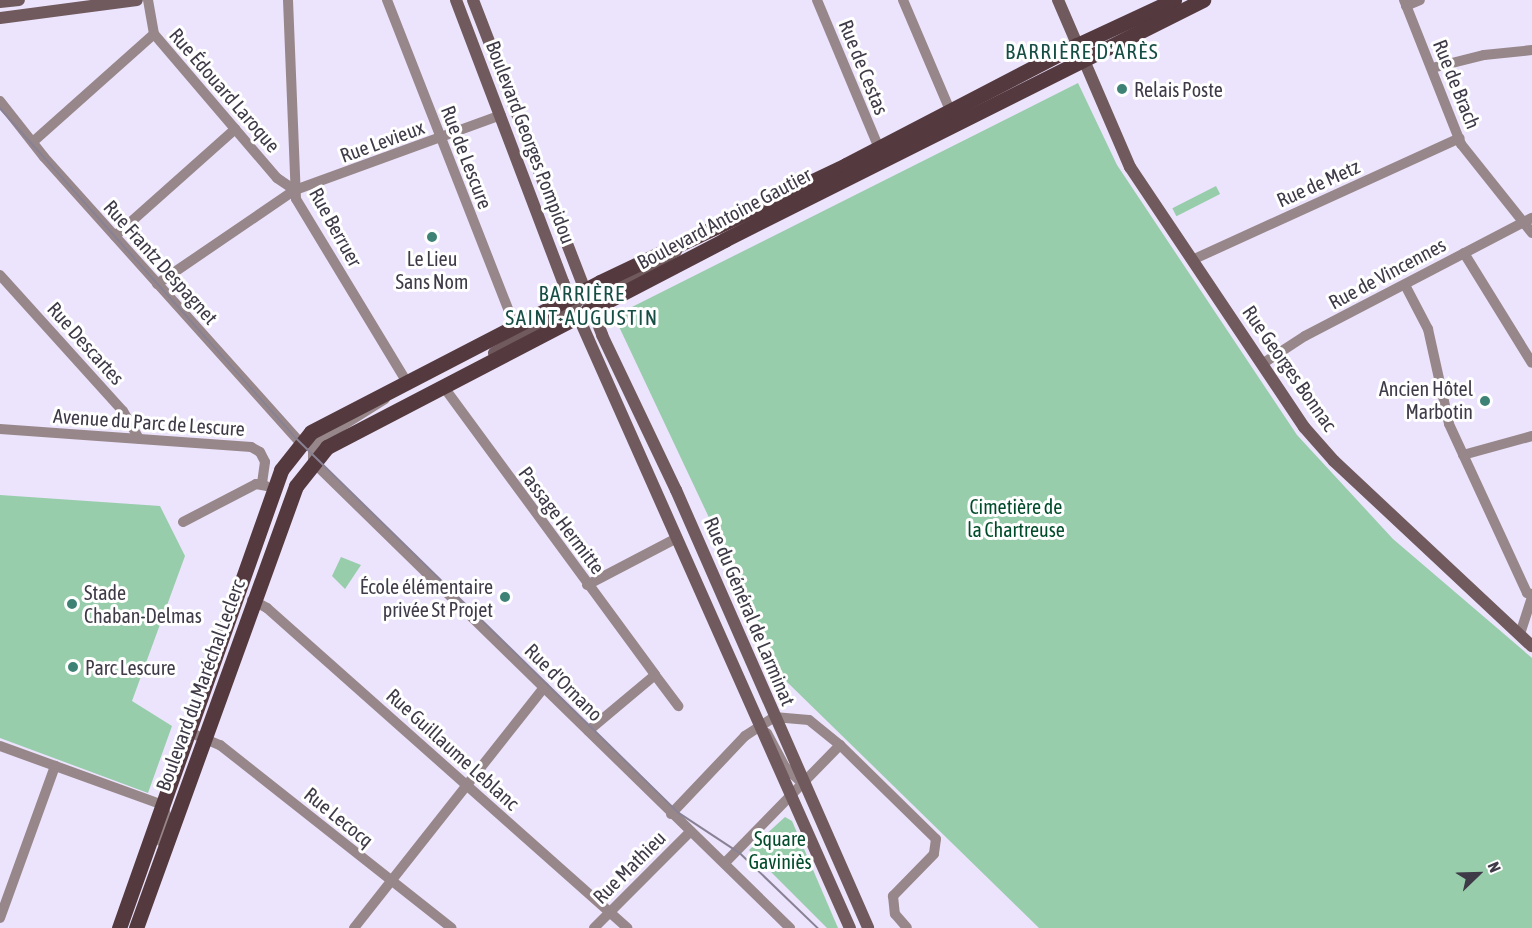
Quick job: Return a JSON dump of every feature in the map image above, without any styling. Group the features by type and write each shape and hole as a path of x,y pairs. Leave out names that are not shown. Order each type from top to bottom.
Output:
{"main road":[{"path":"0,2 19,0"},
{"path":"0,18 137,0"},
{"name":"Boulevard Georges Pompidou","path":"456,0 581,307"},
{"name":"Boulevard Georges Pompidou","path":"473,0 585,290"},
{"name":"Rue Georges Bonnac","path":"1058,0 1130,167 1304,427 1334,461 1532,646"},
{"name":"Boulevard Antoine Gautier","path":"581,307 585,290 879,148 1077,45 1174,0"},
{"path":"1084,61 1106,41 1181,0"},
{"name":"Boulevard Antoine Gautier","path":"313,462 340,440 449,383 581,307 717,243 1203,0"},
{"path":"581,307 701,234"},
{"name":"Boulevard Antoine Gautier","path":"301,442 322,425 515,327 581,307"},
{"name":"Rue du Général de Larminat","path":"581,307 677,538 850,928"},
{"name":"Rue du Général de Larminat","path":"581,307 774,717 868,928"},
{"name":"Boulevard du Maréchal Leclerc","path":"140,927 268,487 301,442"},
{"name":"Boulevard du Maréchal Leclerc","path":"118,928 163,805 196,734 252,600 296,486 313,462"}],"street":[{"name":"Rue Édouard Laroque","path":"148,0 154,34 277,178 295,190"},
{"name":"Rue Berruer","path":"288,0 296,200 407,382"},
{"name":"Rue de Lescure","path":"387,0 515,327"},
{"name":"Rue de Cestas","path":"816,0 879,148"},
{"path":"903,0 950,110"},
{"path":"1405,3 1420,0"},
{"name":"Rue de Brach","path":"1405,3 1460,138 1528,220 1532,232"},
{"path":"35,140 154,34"},
{"path":"1432,68 1532,50"},
{"name":"Rue Frantz Despagnet","path":"0,101 35,140 44,157 301,442"},
{"name":"Rue Levieux","path":"157,284 295,190 501,115"},
{"path":"115,236 235,129"},
{"name":"Rue de Metz","path":"1192,260 1460,138"},
{"name":"Rue de Vincennes","path":"1262,364 1305,336 1528,220"},
{"path":"701,234 717,243"},
{"path":"1464,253 1532,363"},
{"name":"Rue Descartes","path":"0,275 123,411 139,439"},
{"path":"1405,285 1428,329 1449,424 1527,593 1532,595 1520,634"},
{"name":"Boulevard Antoine Gautier","path":"313,462 313,451 324,437 372,409 407,382"},
{"name":"Passage Hermitte","path":"449,383 587,585 678,706"},
{"name":"Avenue du Parc de Lescure","path":"0,429 251,447 260,452 265,462 268,487"},
{"path":"1463,455 1532,436"},
{"name":"Rue d'Ornano","path":"313,462 790,928"},
{"path":"183,522 268,487"},
{"path":"587,585 677,538"},
{"name":"Rue Guillaume Leblanc","path":"252,600 267,608 627,928"},
{"path":"588,731 655,675"},
{"path":"354,928 544,687"},
{"path":"671,814 759,724 774,717 809,720 840,745 933,835 937,844 934,854 893,896 896,914 907,928"},
{"path":"759,724 775,744 785,766 802,784"},
{"name":"Rue Lecocq","path":"196,734 220,745 452,928"},
{"path":"724,863 840,745"},
{"path":"0,746 163,805 167,818 146,903"},
{"path":"0,918 55,766"},
{"name":"Rue Mathieu","path":"594,928 690,832"}],"green space":[{"name":"Cimetière de la Chartreuse","path":"1078,83 1117,165 1297,435 1393,539 1532,658 1532,928 1039,928 786,681 614,316"},
{"path":"1216,186 1220,194 1176,216 1172,208"},
{"name":"Parc Lescure","path":"0,495 160,506 185,556 132,701 172,726 148,793 0,738"},
{"path":"341,557 361,565 345,589 332,576"},
{"name":"Square Gaviniès","path":"785,817 792,821 838,928 827,928 749,850"}],"tram line":[{"path":"0,108 293,435 679,813 740,853 818,928"}],"place":[{"name":"Relais Poste","path":"1122,89"},
{"name":"Le Lieu Sans Nom","path":"432,237"},
{"name":"Ancien Hôtel Marbotin","path":"1485,401"},
{"name":"École élémentaire privée St Projet","path":"505,597"},
{"name":"Stade Chaban-Delmas","path":"72,604"},
{"name":"Parc Lescure","path":"73,667"}],"district":[{"name":"BARRIÈRE D'ARÈS","path":"1082,51"},
{"name":"BARRIÈRE SAINT-AUGUSTIN","path":"582,305"}]}
